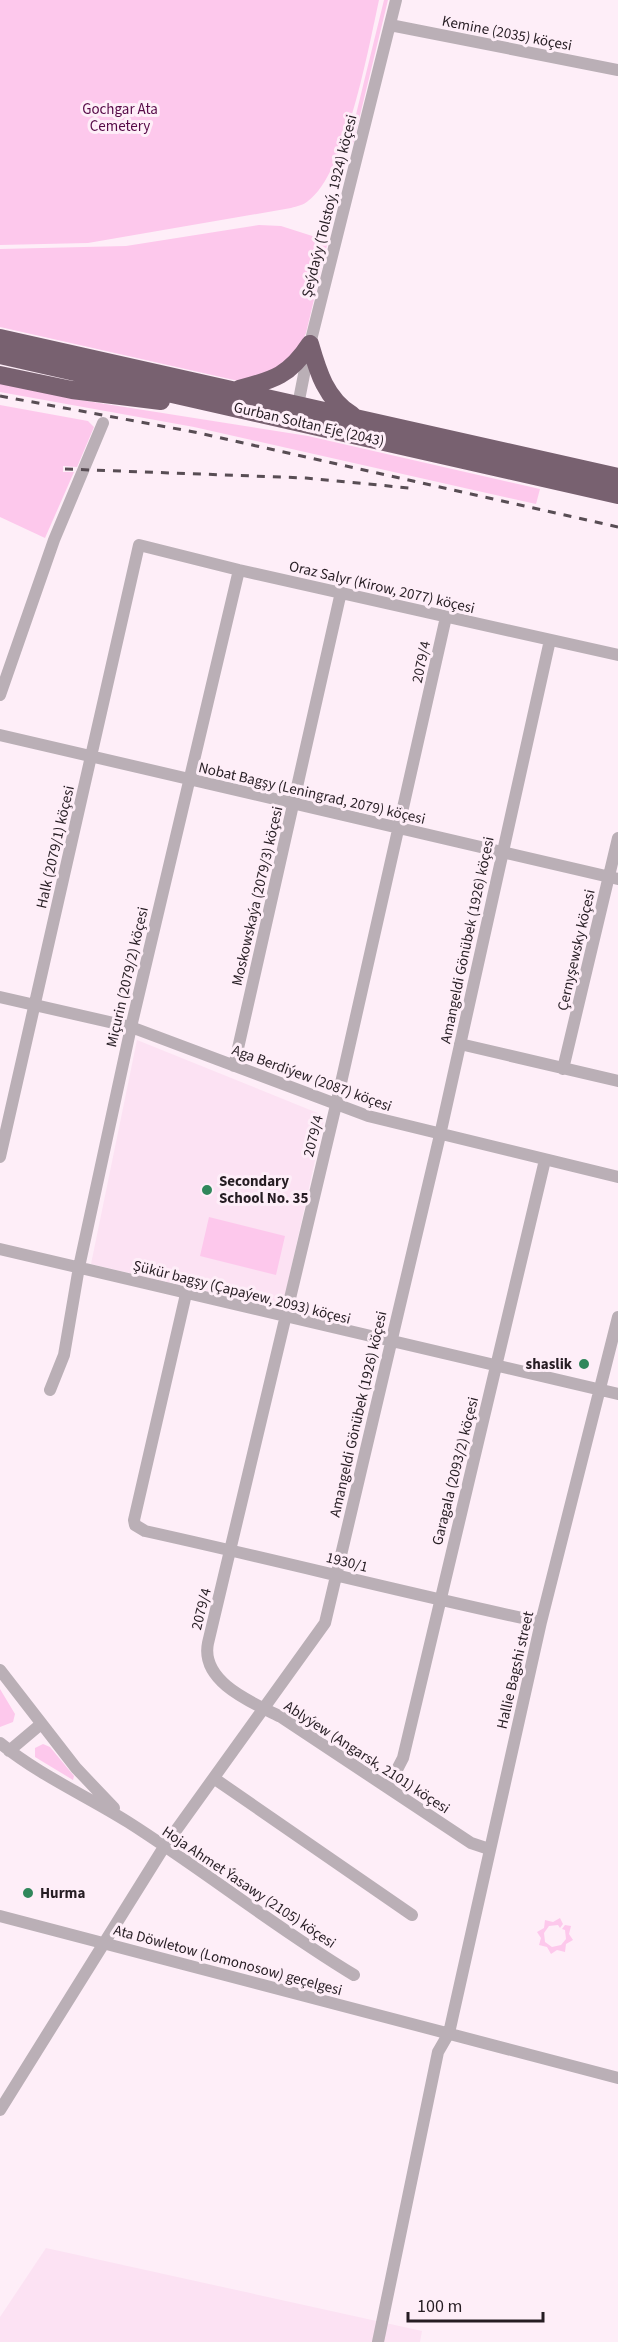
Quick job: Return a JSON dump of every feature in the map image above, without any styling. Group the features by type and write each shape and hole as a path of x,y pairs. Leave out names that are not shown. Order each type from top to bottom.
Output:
{"highway":[{"name":"Gurban Soltan Eje (2043)","path":"0,338 232,390 297,412 618,495"},
{"name":"Gurban Soltan Eje (2043)","path":"232,390 282,375 298,363 310,344"},
{"path":"310,344 324,386 342,408 359,420"},
{"name":"Gurban Soltan Eje (2043)","path":"0,355 263,414 297,412 359,420 618,477"},
{"path":"0,375 72,390 263,414"}],"street":[{"name":"Şeýdaýy (Tolstoý, 1924) köçesi","path":"297,412 310,344 396,0"},
{"name":"Kemine (2035) köçesi","path":"390,25 618,70"},
{"path":"0,695 54,540 103,423"},
{"name":"Oraz Salyr (Kirow, 2077) köçesi","path":"140,544 239,570 618,655"},
{"name":"Halk (2079/1) köçesi","path":"0,1157 140,544"},
{"name":"Miçurin (2079/2) köçesi","path":"50,1390 64,1355 79,1267 131,1027 239,570"},
{"name":"Moskowskaýa (2079/3) köçesi","path":"234,1066 341,592"},
{"name":"2079/4","path":"207,1661 446,617"},
{"name":"Amangeldi Gönübek (1926) köçesi","path":"0,2110 106,1943 164,1846 215,1779 325,1623 440,1136 501,852 550,640"},
{"name":"Nobat Bagşy (Leningrad, 2079) köçesi","path":"0,735 614,878"},
{"name":"Çernyşewsky köçesi","path":"563,1069 614,878 618,838"},
{"name":"Aga Berdiýew (2087) köçesi","path":"0,997 131,1027 336,1105 440,1136 618,1176"},
{"path":"460,1044 618,1081"},
{"name":"Garagala (2093/2) köçesi","path":"388,1787 403,1758 545,1160"},
{"name":"Şükür bagşy (Çapaýew, 2093) köçesi","path":"0,1250 390,1343 618,1394"},
{"name":"1930/1","path":"186,1294 134,1520 135,1525 145,1531 336,1574 439,1601 541,1622"},
{"name":"Hallie Bagshi street","path":"378,2342 438,2052 449,2033 541,1622 618,1317"},
{"name":"Ablyýew (Angarsk, 2101) köçesi","path":"207,1661 214,1673 250,1703 265,1709 471,1843 489,1849"},
{"path":"0,1670 41,1724"},
{"name":"Hoja Ahmet Ýasawy (2105) köçesi","path":"128,1822 76,1768 41,1724 3,1747 39,1771 128,1822 309,1948 354,1975"},
{"path":"215,1779 412,1915"},
{"name":"Ata Döwletow (Lomonosow) geçelgesi","path":"0,1916 449,2033"},
{"path":"449,2033 618,2078"}],"shaded area":[{"name":"Secondary School No. 35","path":"137,1040 325,1116 282,1309 91,1264"},
{"path":"46,2248 422,2331 420,2342 0,2342 0,2317"}],"green space":[{"name":"Gochgar Ata Cemetery","path":"0,0 379,0 362,77 345,138 322,186 306,202 291,208 88,243 0,245"},
{"path":"384,0 388,0 353,144 349,143"},
{"path":"259,225 281,226 328,241 306,333 294,352 267,374 245,380 234,380 0,327 0,249 126,246"},
{"path":"0,382 80,400 308,436 540,489 536,504 194,427 0,392"},
{"path":"0,405 88,421 94,427 77,467 63,466 63,472 74,472 45,538 0,517"},
{"path":"209,1217 285,1236 276,1275 200,1256"},
{"path":"0,1689 15,1714 13,1722 0,1727"},
{"path":"43,1744 50,1747 74,1776 73,1780 35,1757 35,1748"},
{"path":"560,1918 563,1924 560,1928 558,1925 549,1926 544,1933 545,1942 552,1947 561,1945 566,1939 565,1930 562,1929 565,1925 571,1926 569,1934 573,1940 566,1944 565,1952 557,1950 551,1954 547,1947 539,1945 541,1938 537,1932 544,1928 545,1920 553,1922"}],"railway":[{"path":"0,396 194,432 618,527"},
{"path":"65,469 306,478 409,488"}],"place":[{"name":"Secondary School No. 35","path":"207,1190"},
{"name":"shaslik","path":"584,1364"},
{"name":"Hurma","path":"28,1893"}]}
